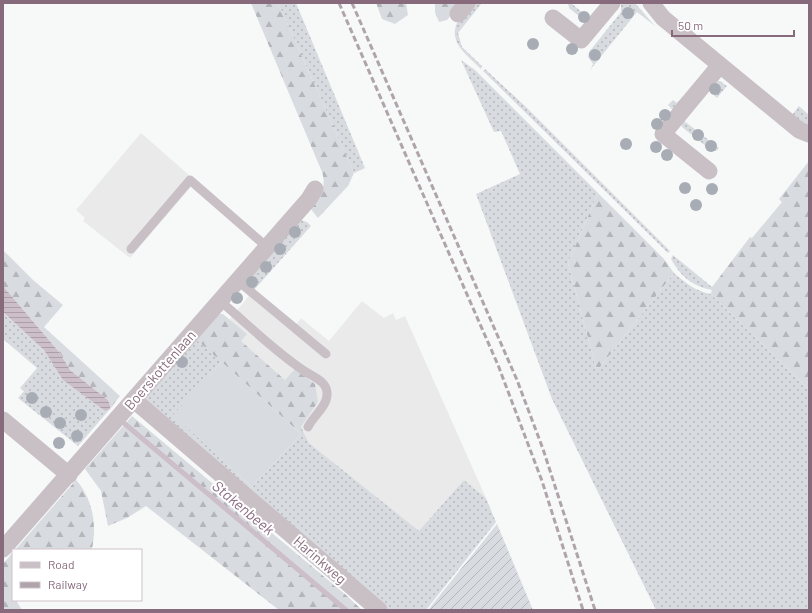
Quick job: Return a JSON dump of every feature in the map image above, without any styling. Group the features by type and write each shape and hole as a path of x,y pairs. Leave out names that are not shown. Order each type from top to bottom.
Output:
{"street":[{"path":"553,18 581,40 612,3"},
{"path":"651,3 663,18 799,130 809,134"},
{"path":"709,172 663,134 720,65"},
{"name":"Boerskottenlaan","path":"3,549 268,247 309,199 315,189"},
{"name":"Harinkweg","path":"134,400 379,610"},
{"path":"3,420 69,475"}],"lane":[{"path":"131,249 190,180 268,247"},
{"path":"238,281 326,354"},
{"path":"220,301 298,366 325,385 327,393 324,404 308,427"}],"shaded area":[{"path":"141,133 196,181 130,258 83,221 85,218 76,210"},
{"path":"3,286 60,353 70,370 108,400 110,409 105,411 63,380 44,350 3,312"},
{"path":"253,291 295,326 301,318 329,341 362,301 384,318 393,313 396,320 405,316 486,498 464,480 419,532 309,443 301,427 318,402 285,380 241,341 230,319"}],"green space":[{"path":"251,3 278,3 354,173 348,186 318,218 310,208 322,192 324,183 322,172"},
{"path":"278,3 296,3 365,168 354,173"},
{"path":"376,3 406,3 408,15 395,24 382,19"},
{"path":"435,3 461,3 447,20 439,22 435,12"},
{"path":"475,3 482,3 458,33 462,47 482,66 481,69 465,54 457,43 455,37 457,23"},
{"path":"568,3 571,3 591,20 585,21 569,8"},
{"path":"621,3 635,3 655,26 637,12 590,70 593,64 588,57 589,52 621,12"},
{"path":"461,60 475,70 598,193 568,263 596,368 600,367 674,273 695,289 711,294 809,390 809,610 656,610 552,399 476,194 520,174 501,131 494,132"},
{"path":"485,69 525,106 670,251 668,253 483,71"},
{"path":"718,81 727,86 717,98 708,90"},
{"path":"695,82 696,83 673,110 668,105 673,100 677,103"},
{"path":"799,106 809,115 809,125 792,115"},
{"path":"683,120 719,148 716,151 712,151 682,127 681,124"},
{"path":"809,161 809,390 711,294 712,287 750,237 752,238 782,202 779,199"},
{"path":"598,193 664,259 674,273 600,367 596,368 568,263"},
{"path":"301,220 307,222 311,226 253,291 248,287 247,280"},
{"path":"3,250 33,280 63,305 44,327 120,396 110,409 108,400 70,370 60,353 3,286"},
{"path":"673,255 712,287 712,290 705,289 688,280 679,271 671,259"},
{"path":"3,312 39,345 88,397 105,411 110,409 78,446 18,398 24,391 20,388 37,368 3,339"},
{"path":"218,314 223,314 247,334 241,341 285,380 295,369 315,384 318,402 301,427 301,434 196,339"},
{"path":"196,339 222,362 174,415 252,487 301,434 301,427 309,443 419,531 464,480 486,498 496,522 426,610 386,610 146,405 146,398"},
{"path":"222,362 301,434 252,487 173,415"},
{"path":"132,416 362,610 279,610 146,506 127,518 108,526 101,491 85,469"},
{"path":"76,480 82,487 90,504 94,522 92,549 16,549"},
{"path":"497,524 533,610 428,610"},
{"path":"12,553 12,601 18,601 17,602 22,610 3,610 3,564"}],"waterway":[{"name":"Stakenbeek","path":"125,424 346,610"}],"railway":[{"path":"339,3 498,365 542,481 583,610"},
{"path":"352,3 517,380 543,449 595,610"}]}
